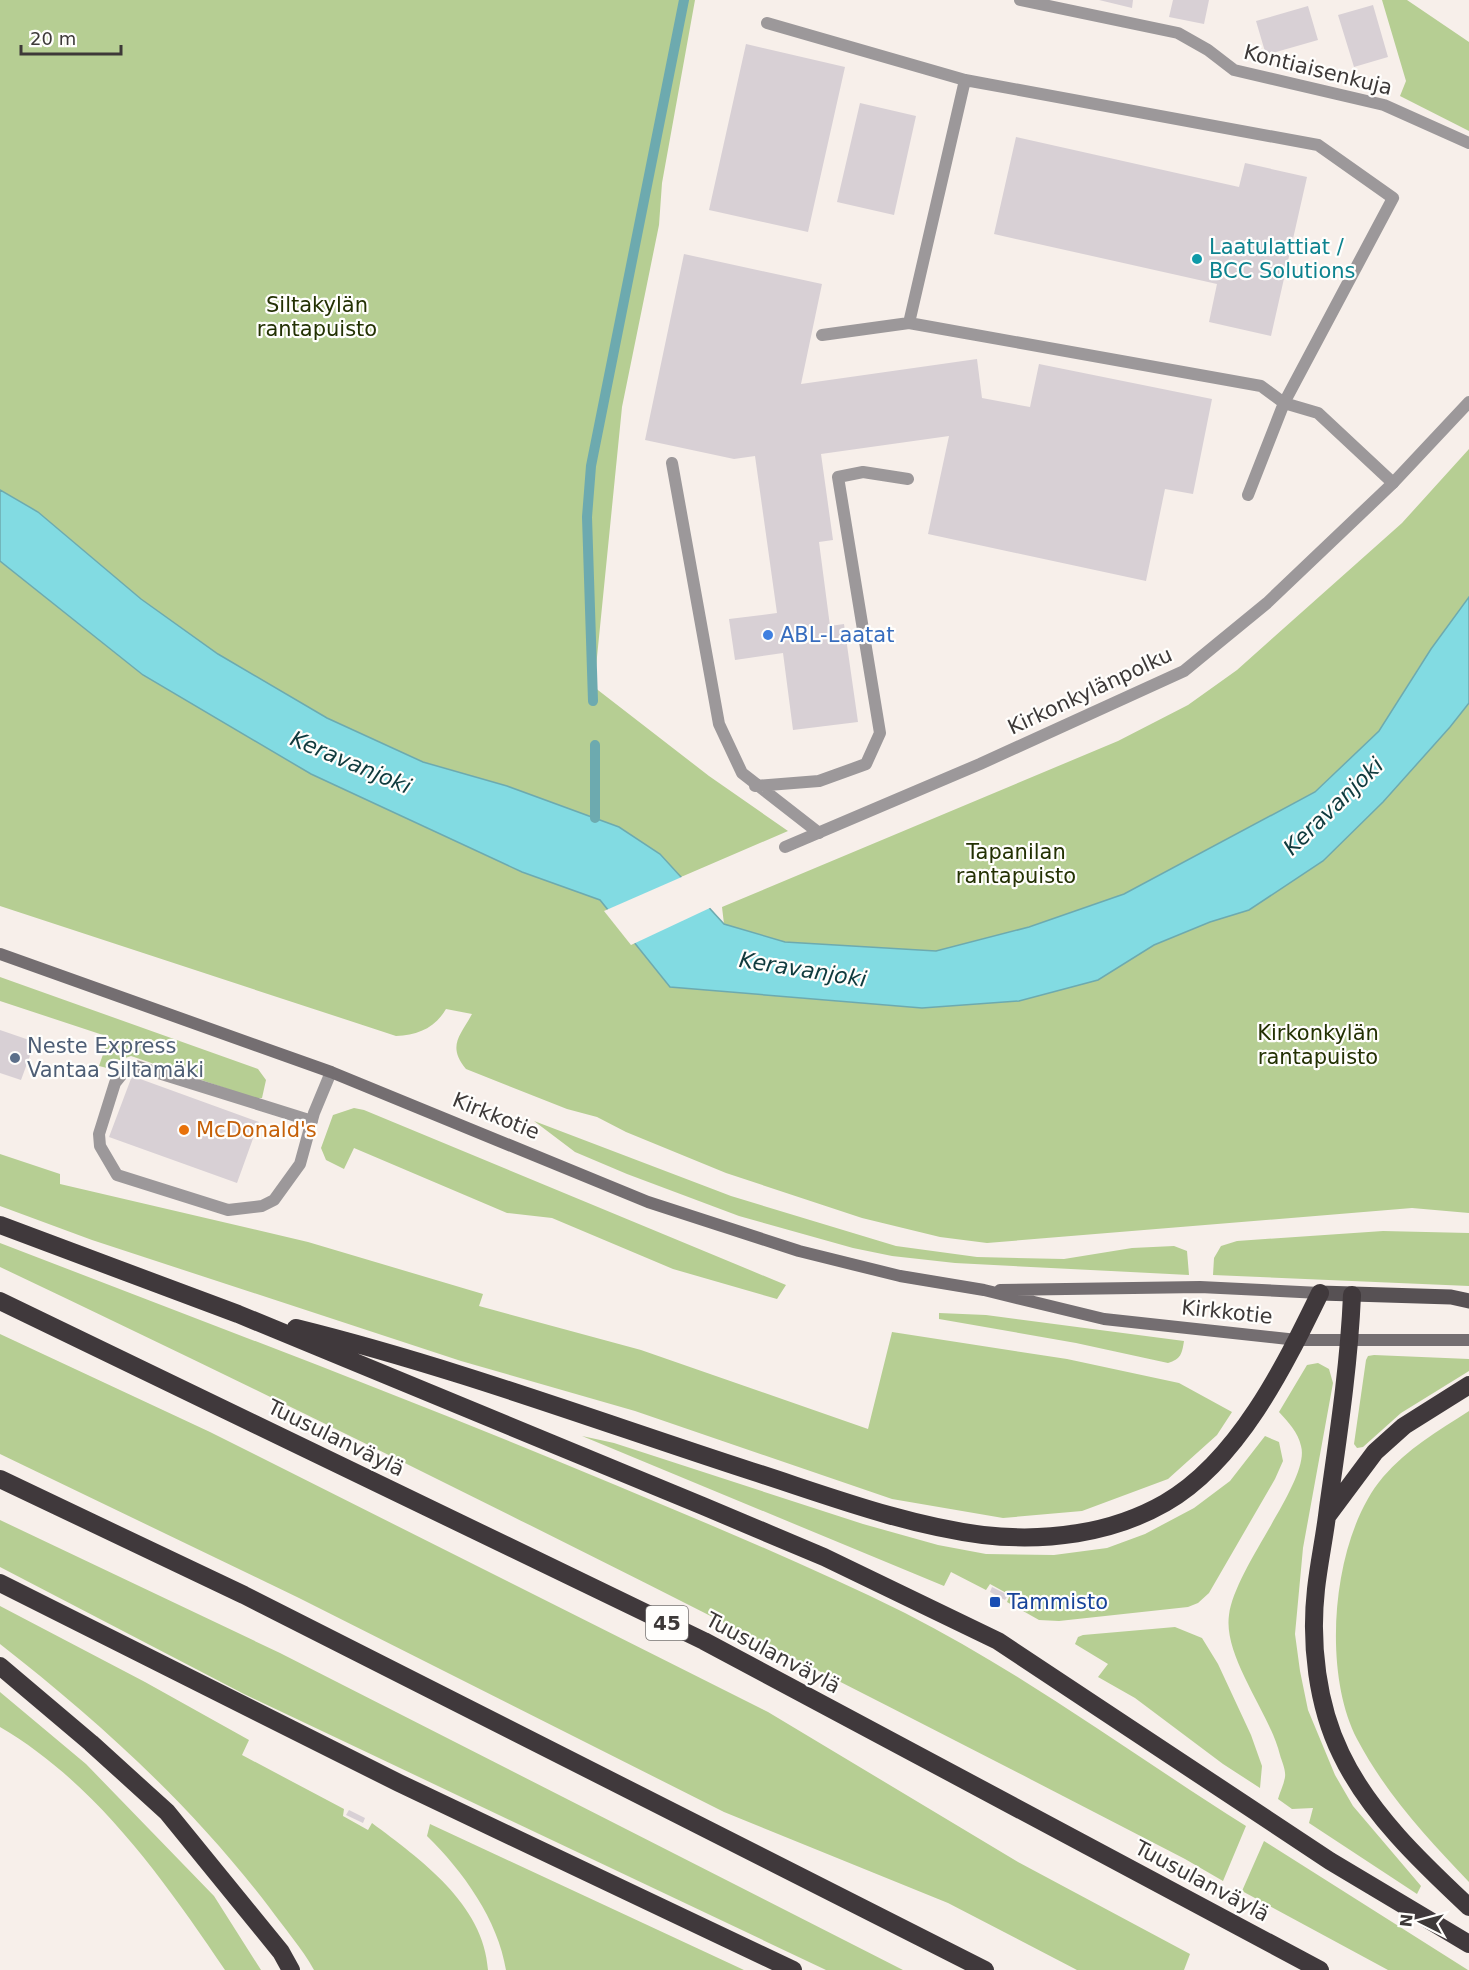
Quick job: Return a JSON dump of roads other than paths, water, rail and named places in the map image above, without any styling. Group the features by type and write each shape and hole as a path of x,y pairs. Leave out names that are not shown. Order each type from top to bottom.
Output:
{"highway":[{"path":"0,1225 238,1314 824,1557 998,1641 1330,1861 1469,1944"},
{"path":"238,1314 390,1351 778,1479 921,1523 984,1535 1059,1537 1120,1525 1166,1503 1206,1475 1231,1448 1297,1340 1320,1293"},
{"path":"1352,1295 1350,1342 1316,1592 1316,1659 1324,1710 1341,1754 1368,1797 1399,1837 1469,1907"},
{"name":"Tuusulanväylä","path":"0,1301 704,1641 1320,1970"},
{"path":"1327,1516 1375,1452 1404,1426 1469,1385"},
{"path":"0,1479 244,1595 985,1970"},
{"path":"0,1583 399,1783 793,1970"},
{"path":"0,1666 91,1743 166,1812 281,1952 291,1970"}],"main road":[{"name":"Kirkkotie","path":"1320,1293 1451,1297 1469,1301"}],"street":[{"name":"Kontiaisenkuja","path":"1020,0 1178,33 1208,50 1234,70 1384,105 1469,143"},
{"path":"767,23 965,80 1318,146 1392,198 1284,403 1248,495"},
{"path":"909,322 965,80"},
{"path":"822,335 909,322 1261,386 1284,403 1318,413 1393,483"},
{"name":"Kirkonkylänpolku","path":"785,847 980,764 1184,671 1268,603 1393,483 1469,402"},
{"path":"672,463 719,724 742,774 819,833"},
{"path":"755,786 819,781 866,764 880,733 838,477 863,472 908,479"},
{"name":"Kirkkotie","path":"0,954 331,1072 648,1202 745,1235 900,1276 984,1290 1104,1319 1297,1340 1350,1342 1469,1340"},
{"path":"312,1121 136,1066 123,1073 115,1083 99,1134 100,1146 117,1175 228,1210 262,1206 274,1200 300,1164 312,1121 331,1072"},
{"name":"Kirkkotie","path":"984,1290 1200,1287 1320,1293"}],"water":[{"name":"Keravanjoki","path":"0,490 38,512 141,599 218,654 327,718 423,762 507,786 619,827 660,854 724,924 785,942 936,951 1029,927 1124,894 1315,792 1379,731 1431,649 1469,597 1469,703 1383,802 1323,861 1249,910 1210,922 1154,945 1098,980 1019,1001 922,1008 670,987 600,900 522,872 311,774 143,675 0,561"}],"waterway":[{"path":"593,701 587,517 591,466 684,0"},
{"path":"595,745 595,818"}],"place":[{"name":"Laatulattiat / BCC Solutions","path":"1197,259"},
{"name":"ABL-Laatat","path":"768,635"},
{"name":"Neste Express Vantaa Siltamäki","path":"15,1058"},
{"name":"McDonald's","path":"184,1130"},
{"name":"Tammisto","path":"995,1602"}],"park label":[{"name":"Siltakylän rantapuisto","path":"317,317"},
{"name":"Tapanilan rantapuisto","path":"1016,864"},
{"name":"Kirkonkylän rantapuisto","path":"1318,1045"}]}
